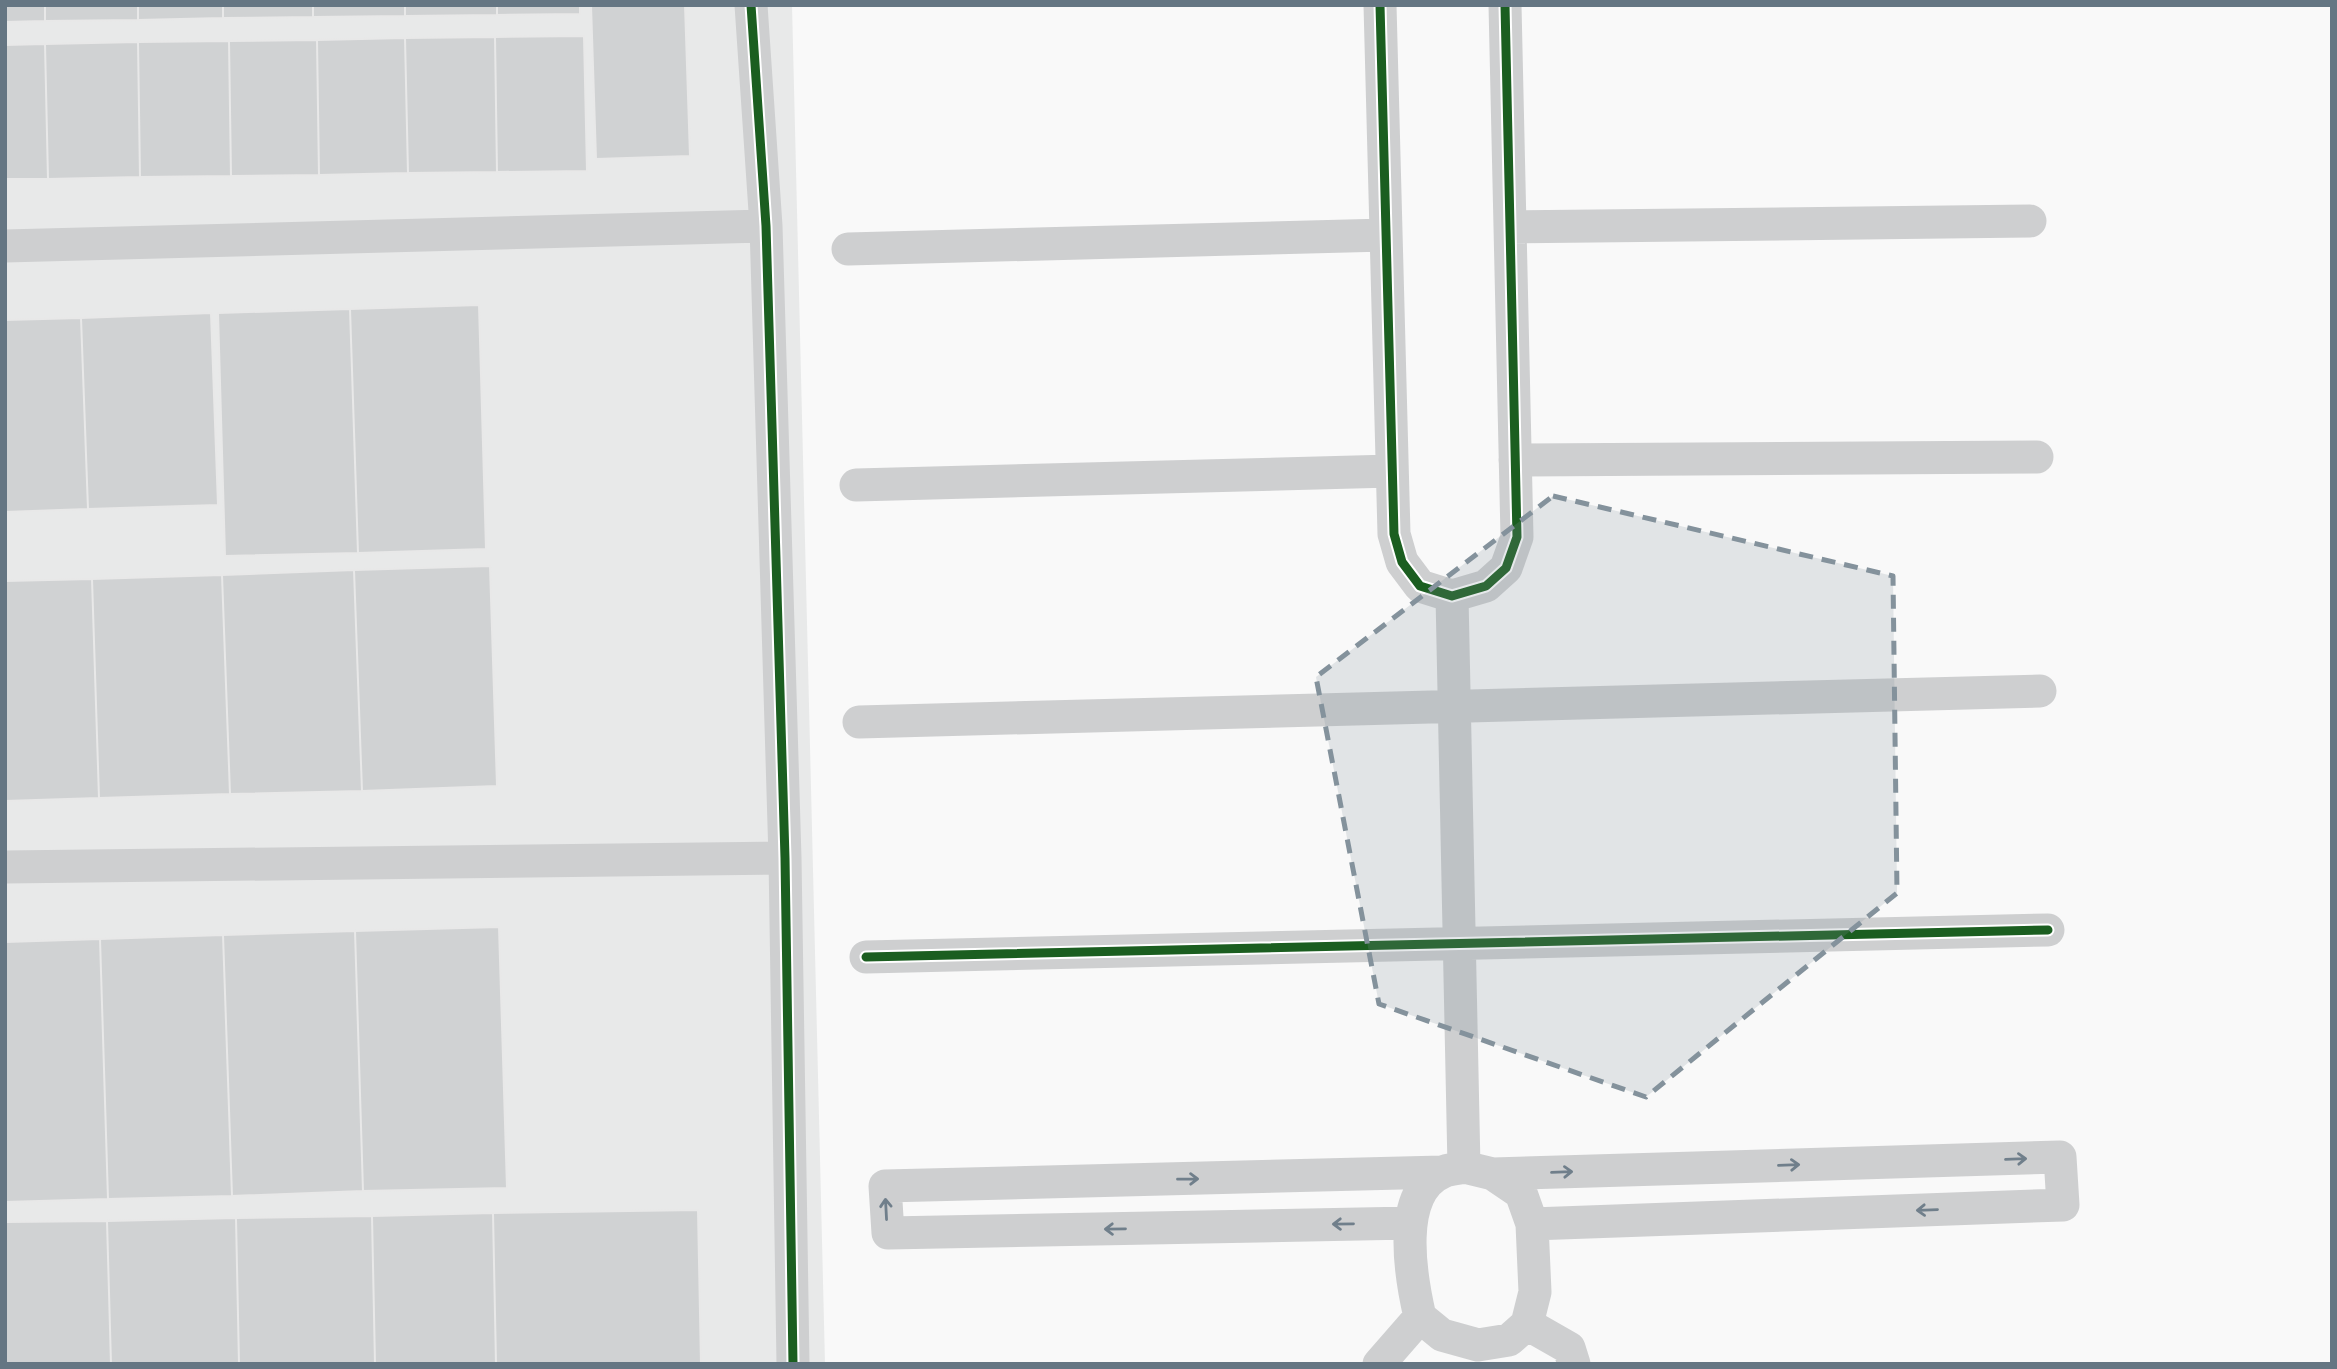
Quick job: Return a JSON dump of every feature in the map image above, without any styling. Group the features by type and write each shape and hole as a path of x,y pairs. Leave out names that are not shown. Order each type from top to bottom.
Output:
{"street":[{"path":"751,5 766,226 785,858 793,1364"},
{"path":"1380,5 1394,534 1402,562 1420,586 1451,596 1486,586 1506,568 1517,537 1505,5"},
{"path":"1510,227 2030,221"},
{"path":"5,246 766,226"},
{"path":"848,249 1386,235"},
{"path":"1515,460 2037,457"},
{"path":"856,485 1392,471"},
{"path":"1451,596 1466,1171"},
{"path":"859,722 2040,691"},
{"path":"5,867 785,858"},
{"path":"866,957 2048,930"},
{"path":"1411,1223 888,1233 885,1186 2060,1157 2063,1206 1532,1224"},
{"path":"1466,1171 1521,1193 1532,1224 1535,1292 1527,1324 1493,1353 1478,1345 1454,1351 1442,1335 1420,1317 1410,1261 1411,1223 1421,1190 1466,1171"},
{"path":"1379,1364 1420,1317"},
{"path":"1527,1324 1569,1348 1574,1364"}],"highlighted area":[{"path":"1553,496 1893,576 1897,893 1646,1097 1379,1004 1316,677"}],"shaded area":[{"path":"5,5 792,5 825,1364 5,1364"}],"building":[{"path":"5,5 45,5 45,21 5,22"},
{"path":"45,5 138,5 138,20 45,21"},
{"path":"138,5 223,5 223,18 138,20"},
{"path":"223,5 313,5 313,17 223,18"},
{"path":"313,5 405,5 405,16 313,17"},
{"path":"405,5 497,5 497,15 405,16"},
{"path":"497,5 580,5 580,14 497,15"},
{"path":"591,5 685,5 690,156 596,159"},
{"path":"584,36 587,171 497,172 495,37"},
{"path":"495,37 497,172 408,173 405,38"},
{"path":"405,38 408,173 319,175 317,40"},
{"path":"317,40 319,175 231,176 229,41"},
{"path":"229,41 231,176 140,177 138,42"},
{"path":"138,42 140,177 48,179 45,44"},
{"path":"45,44 48,179 5,179 5,45"},
{"path":"479,305 486,549 358,553 350,309"},
{"path":"350,309 358,553 225,556 218,313"},
{"path":"211,313 218,505 88,509 81,318"},
{"path":"81,318 88,509 5,512 5,320"},
{"path":"490,566 497,786 362,791 354,570"},
{"path":"354,570 362,791 230,794 222,575"},
{"path":"222,575 230,794 99,798 92,579"},
{"path":"92,579 99,798 5,801 5,581"},
{"path":"499,927 507,1188 363,1191 355,931"},
{"path":"355,931 363,1191 232,1196 223,935"},
{"path":"223,935 232,1196 108,1199 100,939"},
{"path":"100,939 108,1199 5,1202 5,942"},
{"path":"698,1210 701,1364 496,1364 493,1213"},
{"path":"493,1213 496,1364 375,1364 372,1216"},
{"path":"372,1216 375,1364 239,1364 236,1218"},
{"path":"236,1218 239,1364 111,1364 107,1221"},
{"path":"107,1221 111,1364 5,1364 5,1222"}],"cycle path":[{"path":"751,5 766,226 785,858 793,1364"},
{"path":"1380,5 1394,534 1402,562 1420,586 1452,596 1486,586 1506,568 1517,537 1505,5"},
{"path":"866,957 2048,930"}]}
